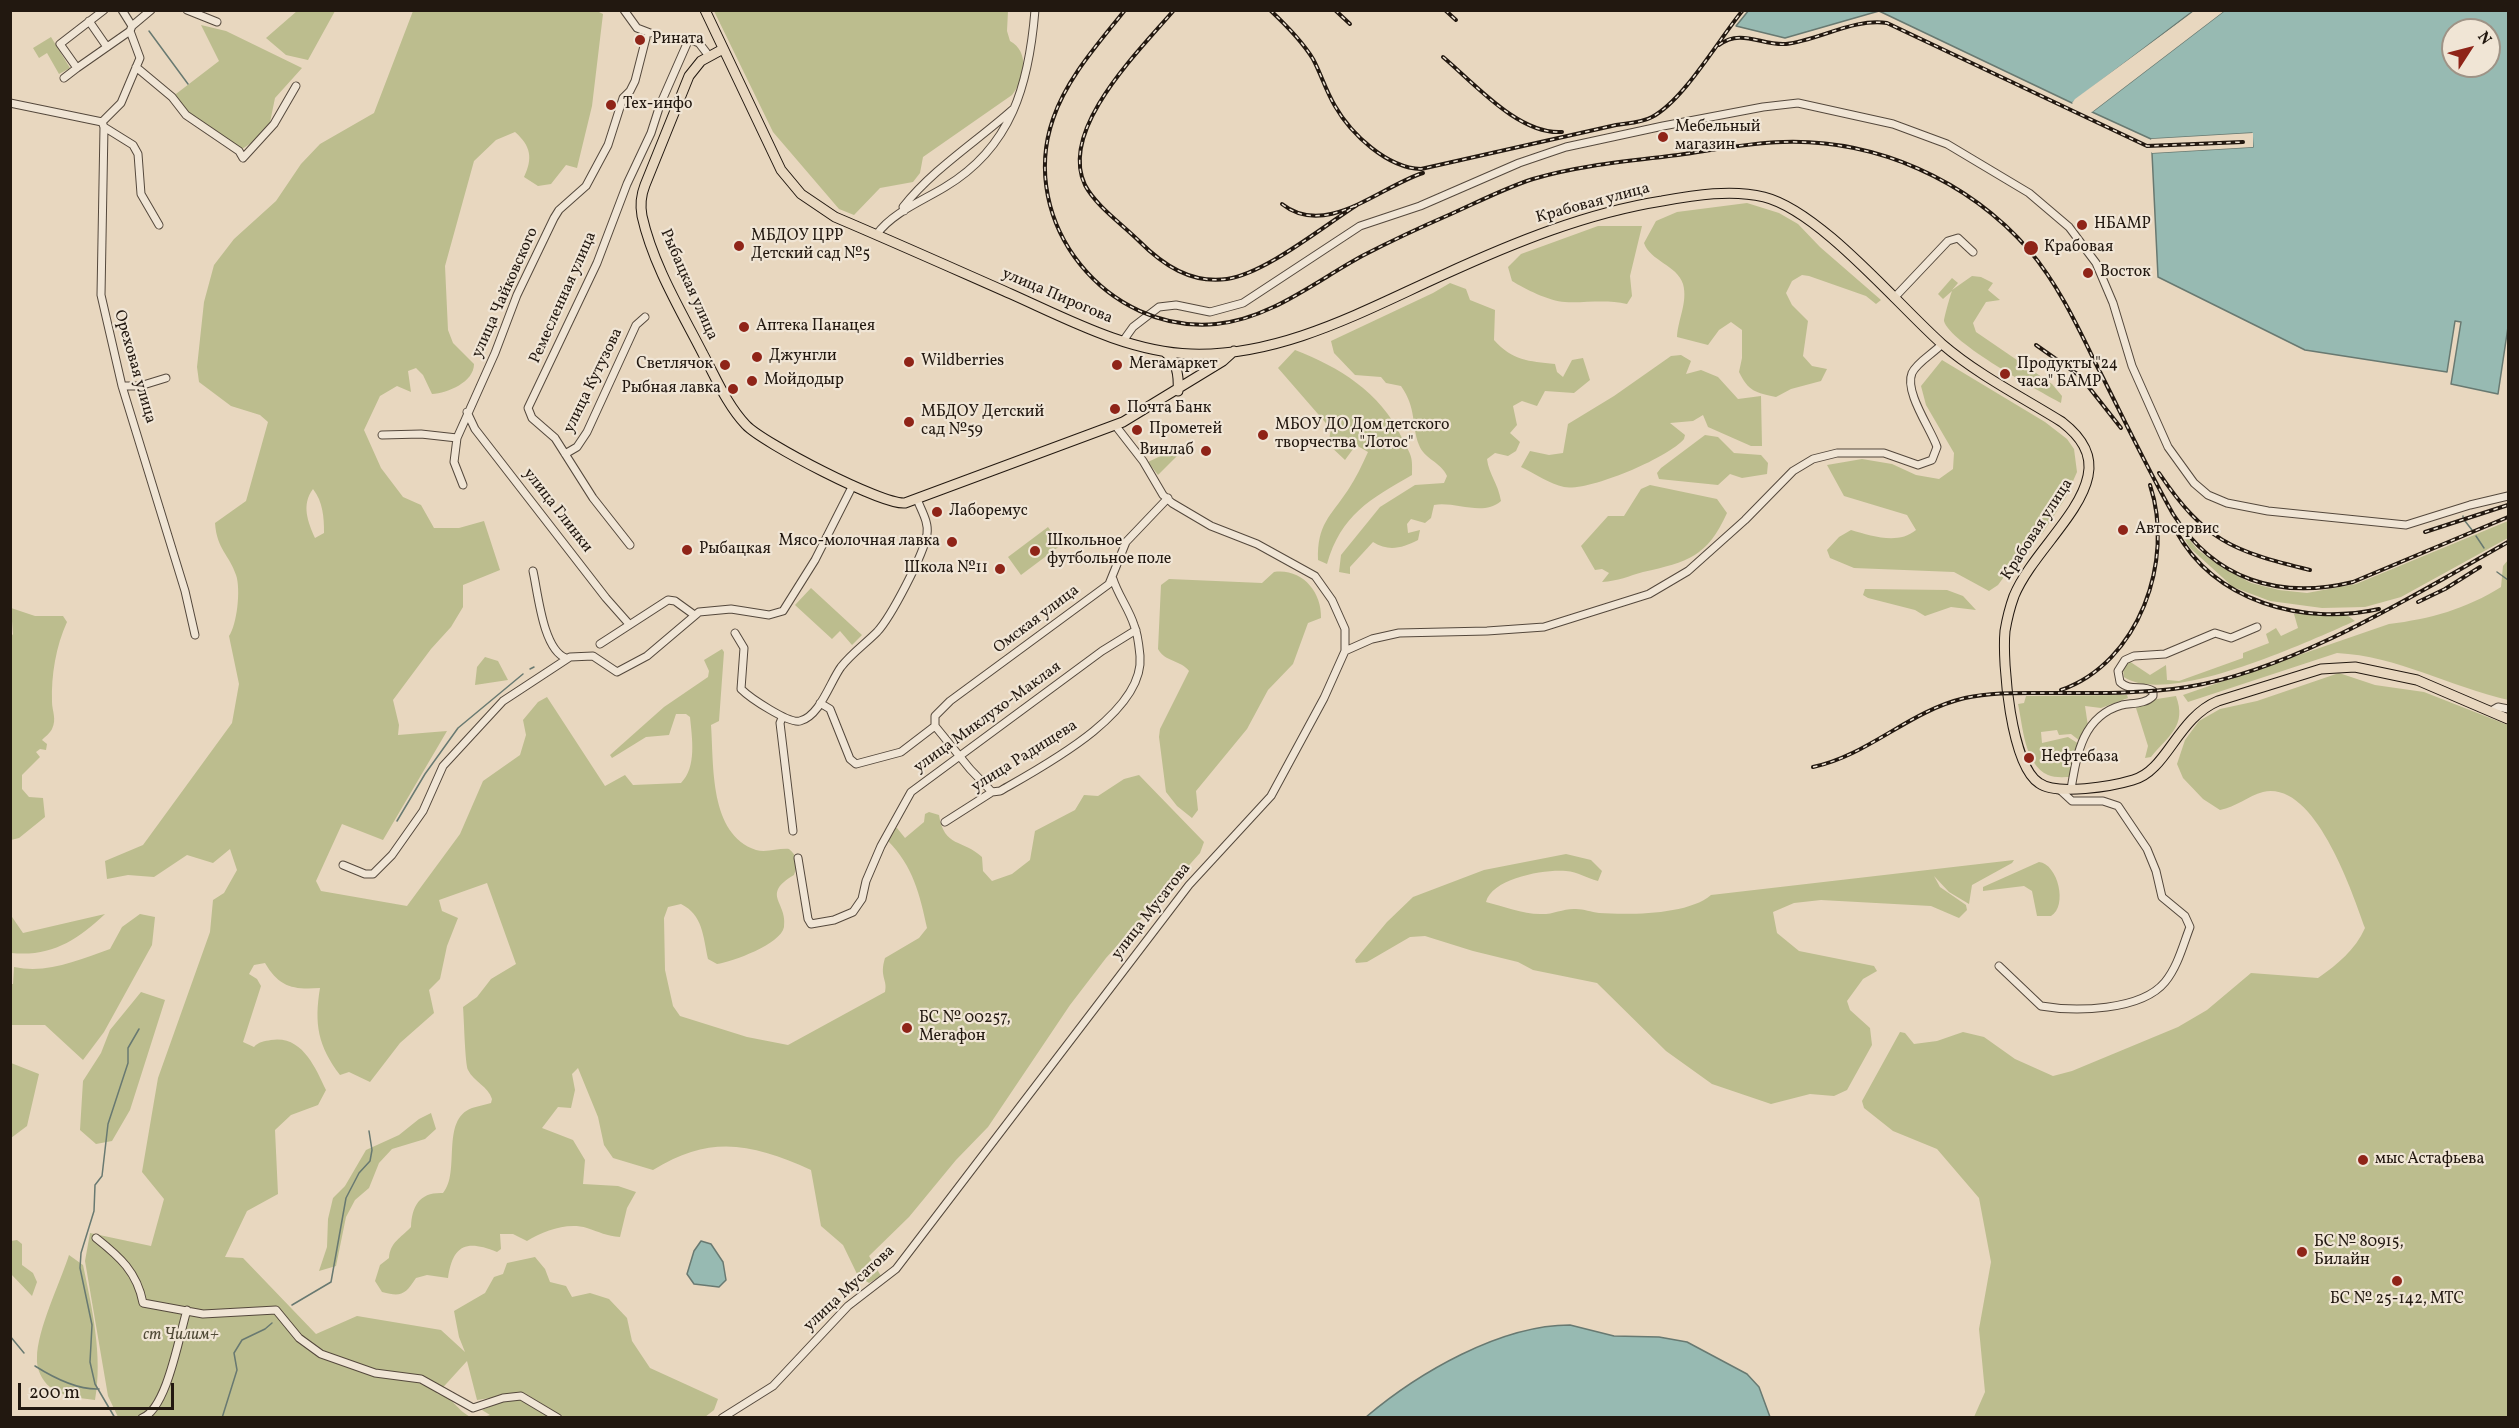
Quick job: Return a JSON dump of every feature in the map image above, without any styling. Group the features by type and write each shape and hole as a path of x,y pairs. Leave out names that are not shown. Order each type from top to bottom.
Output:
{"main road":[{"name":"улица Пирогова","path":"705,10 777,163 790,183 820,209 1122,341 1166,353 1194,354 1234,351"},
{"name":"Рыбацкая улица","path":"723,49 696,66 689,76 641,195 642,215 649,239 689,327 739,417 755,432 853,485 891,502 905,503 1115,425 1178,391 1223,362 1234,351"},
{"name":"Крабовая улица","path":"1234,351 1314,332 1508,246 1569,224 1645,203 1712,195 1751,194 1767,197 1796,211 1825,233 1942,344 2072,430 2088,455 2088,476 2085,488 2021,582 2009,611 2005,632 2008,686 2024,761 2027,770 2038,783 2059,789 2071,789 2136,779 2151,770 2187,723 2201,709 2330,667 2355,667 2416,680 2508,719"},
{"path":"1166,353 1174,362 1179,379 1178,391"}],"street":[{"path":"77,68 60,44 104,10"},
{"path":"103,124 121,103 140,55 122,10"},
{"path":"64,78 107,47 151,10"},
{"name":"улица Чайковского","path":"462,485 454,462 457,438 495,354 517,295 559,210 586,186 595,171 608,145 623,98 633,85 648,36 637,28 624,10"},
{"path":"877,234 904,211 979,163 1003,131 1016,107 1033,42 1035,10"},
{"path":"188,11 217,22"},
{"path":"89,21 107,47"},
{"name":"Ремесленная улица","path":"630,546 593,498 555,438 532,418 528,408 597,263 627,184 651,133 660,105 689,39 699,43 709,56"},
{"path":"136,67 171,98 186,115 239,151 243,158 274,124 296,86"},
{"path":"10,103 103,124 134,145 140,163 141,194 159,225"},
{"path":"1122,341 1133,327 1159,307 1176,304 1210,312 1243,303 1360,226 1420,206 1519,163 1566,147 1663,126 1763,107 1798,103 1893,124 1947,144 2030,193 2069,227 2096,262 2113,303 2132,366 2168,447 2194,483 2208,495 2227,503 2268,511 2406,525 2508,496"},
{"path":"904,211 903,207 916,190 1016,107"},
{"name":"Ореховая улица","path":"103,124 101,295 122,386 182,580 195,635"},
{"path":"1894,298 1948,241 1958,238 1973,252"},
{"name":"улица Кутузова","path":"565,454 577,447 587,432 636,325 645,317"},
{"path":"1115,425 1143,460 1168,498 1211,526 1257,544 1315,576 1332,600 1345,629 1345,651 1372,639 1399,633 1544,627 1649,594 1688,571 1745,520 1792,471 1813,459 1837,453 1884,453 1918,465 1926,464 1932,460 1937,447 1918,407 1911,379 1913,372 1942,344"},
{"path":"122,386 140,386 166,378"},
{"name":"улица Глинки","path":"467,412 475,429 606,598 629,624"},
{"path":"382,435 421,434 457,438"},
{"path":"533,571 550,643 558,655 566,658 593,656 617,672 647,656 693,614 722,609 769,615 783,611 806,576 853,485"},
{"path":"1113,579 1126,542 1168,498"},
{"path":"735,633 744,648 741,689 782,718 802,720 820,702 844,663 885,621 913,568 927,534 927,523 917,499"},
{"name":"улица Радищева","path":"945,822 1072,746 1112,713 1134,687 1140,667 1136,630 1113,579"},
{"name":"Омская улица","path":"935,726 935,716 950,701 1113,579"},
{"path":"600,644 668,600 675,601 693,614"},
{"path":"2071,789 2079,748 2098,715 2110,708 2146,701 2153,696 2153,691 2148,687 2130,688 2120,682 2118,671 2125,660 2145,654 2165,654 2216,633 2231,638 2257,627"},
{"name":"улица Миклухо-Маклая","path":"798,858 808,919 811,924 834,920 853,912 862,899 866,881 911,792 1102,651 1136,630"},
{"name":"улица Мусатова","path":"722,1418 773,1386 848,1306 896,1269 1189,885 1271,796 1324,698 1345,651"},
{"path":"343,865 365,874 373,874 392,855 423,811 443,766 457,748 503,702 566,658"},
{"path":"820,702 830,709 850,759 856,764 901,752 935,726 992,792"},
{"path":"2491,711 2498,707 2508,709"},
{"path":"782,718 780,723 793,831"},
{"path":"1999,966 2041,1006 2098,1008 2120,1004 2151,994 2167,980 2190,927 2185,916 2162,897 2156,871 2147,849 2118,806 2103,801 2072,801 2059,789"},
{"path":"96,1238 124,1261 136,1279 143,1303 203,1314 276,1310 299,1338 321,1354 375,1373 421,1379 473,1408 503,1398 522,1396 558,1418"},
{"path":"142,1418 157,1408 164,1395 187,1310"}],"green space":[{"name":"ст Чилим+","path":"595,10 603,14 592,106 577,168 566,165 551,184 538,186 524,177 529,164 529,153 524,142 515,132 496,140 474,161 445,266 448,330 453,343 474,364 470,376 452,389 432,394 423,375 416,368 408,371 411,392 397,386 380,396 364,430 381,468 403,497 421,505 434,528 459,528 484,521 500,570 463,585 463,607 451,627 431,649 393,700 399,725 398,735 447,731 383,840 342,824 316,881 321,891 407,906 460,834 483,781 520,755 526,735 523,720 538,702 547,697 605,786 625,775 633,785 681,783 689,769 692,752 690,717 686,714 676,714 669,735 646,737 612,758 610,755 664,707 708,677 709,671 704,660 722,649 724,652 719,721 711,725 714,778 722,814 730,829 741,842 760,851 789,849 796,858 796,868 794,875 784,882 777,894 784,918 781,933 765,946 733,960 717,964 708,959 701,927 694,914 681,904 668,907 664,918 665,970 673,1006 680,1016 747,1037 788,1045 885,992 883,970 885,958 919,938 927,928 914,882 904,860 888,841 892,828 897,828 905,838 924,822 925,814 929,812 939,815 945,833 950,838 982,857 983,871 992,881 1012,874 1030,860 1035,831 1075,810 1084,795 1098,796 1124,779 1139,775 1204,842 1200,853 1106,958 1070,1005 988,1127 956,1160 909,1217 869,1256 881,1276 869,1283 858,1276 843,1245 821,1226 811,1170 770,1154 732,1147 713,1147 694,1151 653,1170 613,1158 604,1145 598,1117 578,1068 572,1074 575,1090 571,1108 558,1107 542,1128 573,1140 585,1160 583,1184 618,1186 636,1192 627,1208 620,1237 579,1226 548,1231 527,1241 513,1234 500,1234 501,1249 497,1252 470,1246 458,1252 450,1267 448,1278 427,1275 416,1278 402,1293 382,1292 375,1281 380,1265 389,1258 391,1248 411,1227 413,1212 419,1201 428,1195 443,1193 448,1184 456,1123 462,1114 472,1108 491,1103 490,1095 468,1070 463,1007 477,997 491,979 516,964 487,883 439,900 442,911 458,918 447,946 440,979 429,990 434,1013 400,1043 370,1082 349,1072 340,1075 327,1054 319,1034 320,988 288,985 281,982 265,963 254,965 249,974 257,979 261,986 243,1042 254,1047 271,1040 291,1042 312,1063 326,1090 318,1105 291,1115 275,1130 278,1194 247,1211 225,1257 243,1258 316,1334 357,1316 441,1330 465,1352 459,1337 454,1311 485,1293 494,1277 503,1274 507,1263 535,1257 545,1269 550,1282 566,1286 572,1297 590,1293 609,1299 627,1318 632,1341 650,1368 718,1399 714,1410 705,1417 564,1417 524,1393 477,1400 467,1361 437,1394 447,1397 471,1417 118,1417 108,1396 85,1261 90,1233 151,1246 164,1199 142,1172 158,1078 210,932 213,900 224,893 237,870 230,849 213,863 187,855 154,877 128,875 107,879 105,861 143,845 232,723 239,684 229,636 236,616 237,581 233,568 218,540 215,523 246,501 268,422 260,415 231,406 199,382 197,367 204,302 214,265 234,239 276,201 301,164 320,144 374,113 413,11","holes":["313,489 319,499 324,521 324,533 315,538 308,520 307,507 307,501"]},
{"path":"297,11 335,11 308,60 286,55 266,38"},
{"path":"714,11 1008,11 1007,31 1010,41 1021,52 1022,74 1012,95 923,157 920,173 913,182 880,188 854,215 839,209 773,132"},
{"path":"201,25 226,31 302,68 275,98 268,132 239,151 186,115 172,97 219,61"},
{"path":"51,37 70,68 59,74 47,53 39,58 33,48"},
{"path":"1747,203 1779,213 1798,224 1820,247 1881,300 1876,304 1866,296 1809,276 1802,275 1792,281 1786,293 1792,305 1808,321 1803,356 1812,366 1827,369 1821,381 1791,389 1776,397 1753,390 1742,378 1739,372 1742,358 1742,330 1731,322 1719,330 1708,345 1677,337 1684,304 1683,284 1675,272 1652,254 1644,243 1656,221 1677,212"},
{"path":"1598,226 1642,226 1630,276 1632,296 1627,304 1559,301 1537,294 1512,281 1508,267 1521,254"},
{"path":"1972,276 1981,277 1993,283 1988,290 2000,300 1986,302 1973,323 1976,332 2052,384 2062,396 2061,403 1996,366 1950,330 1944,321 1952,291 1943,299 1938,294 1952,278 1958,283 1952,290"},
{"path":"1450,283 1466,289 1470,300 1495,310 1494,340 1508,352 1529,361 1555,364 1557,372 1563,377 1572,360 1583,358 1590,380 1574,393 1545,391 1537,406 1522,401 1513,406 1517,425 1510,433 1520,442 1516,451 1508,456 1495,453 1487,459 1501,501 1486,508 1434,505 1431,518 1425,523 1411,519 1407,524 1408,533 1420,530 1418,540 1396,548 1385,547 1373,542 1350,567 1350,574 1339,572 1341,555 1380,507 1415,485 1444,483 1447,476 1441,467 1421,450 1412,409 1401,386 1386,383 1381,377 1355,375 1334,353 1331,341"},
{"path":"1295,350 1327,364 1370,394 1392,420 1409,451 1412,462 1412,475 1370,501 1349,521 1340,533 1327,564 1318,560 1322,529 1354,481 1368,452 1356,445 1345,460 1328,444 1331,429 1278,368"},
{"path":"1681,355 1691,361 1686,374 1701,370 1718,377 1738,399 1761,396 1762,446 1751,446 1708,427 1703,415 1693,421 1670,423 1685,435 1675,447 1627,472 1591,484 1575,487 1559,486 1521,467 1530,451 1549,455 1563,453 1568,424 1614,396 1671,356"},
{"path":"1942,360 2045,422 2067,439 2074,449 2077,472 2066,497 2042,534 2020,555 1998,585 1989,591 1954,572 1854,568 1830,558 1827,550 1839,537 1851,530 1876,537 1893,538 1909,535 1916,530 1907,515 1844,496 1827,465 1862,459 1892,464 1916,475 1939,479 1953,469 1954,453 1926,405 1921,386"},
{"path":"1705,435 1718,437 1734,453 1761,455 1768,463 1767,474 1742,478 1730,474 1718,485 1659,479 1657,473 1661,468"},
{"path":"1192,441 1158,475 1148,462"},
{"path":"1650,485 1717,499 1727,513 1712,539 1684,561 1602,582 1609,573 1602,569 1595,570 1581,546 1608,516 1624,516 1641,489"},
{"path":"2174,521 2198,550 2223,568 2251,583 2279,590 2307,593 2356,584 2508,521 2508,538 2401,597 2365,607 2322,608 2270,601 2233,587 2190,548"},
{"name":"Школьное футбольное поле","path":"1048,527 1061,545 1021,575 1008,557"},
{"path":"2508,560 2508,700 2381,660 2337,653 2188,702 2183,695 2389,624 2433,616 2461,607 2501,587 2503,566"},
{"path":"1274,572 1293,574 1308,583 1318,599 1321,618 1308,623 1293,664 1268,690 1247,729 1196,791 1198,810 1192,818 1177,806 1166,792 1160,729 1189,671 1158,649 1161,585 1169,579 1262,583"},
{"path":"811,588 862,635 852,645 840,631 832,639 795,605"},
{"path":"1865,589 1947,590 1963,596 1976,610 1951,607 1925,616 1915,610 1868,598 1863,595"},
{"path":"11,608 35,616 63,616 67,622 53,671 54,718 50,732 42,740 47,744 46,750 40,749 36,752 40,757 22,775 22,789 29,797 43,798 45,817 19,838 11,840 10,638 13,634"},
{"path":"2294,614 2347,615 2355,621 2274,655 2205,678 2173,684 2145,684 2124,677 2123,670 2129,661 2150,675 2166,665 2167,680 2179,681 2243,658 2243,653 2269,643 2266,634 2276,628 2281,636 2298,628"},
{"path":"485,657 498,661 508,680 475,685 477,667"},
{"path":"2339,673 2375,685 2424,692 2508,725 2508,1417 1974,1417 1985,1392 1979,1329 1991,1262 1979,1198 1937,1149 1893,1131 1864,1108 1862,1101 1900,1032 1905,1033 1914,1044 1937,1041 1963,1032 1984,1037 2015,1059 2053,1076 2072,1071 2178,1027 2207,1010 2251,973 2318,978 2339,962 2351,950 2365,928 2341,866 2315,820 2299,803 2282,793 2263,792 2220,810 2203,799 2183,778 2177,764 2185,740 2199,721 2220,709 2257,701"},
{"path":"2127,695 2128,698 2101,708 2085,706 2088,726 2080,741 2071,734 2059,735 2057,730 2041,732 2042,743 2068,737 2079,744 2073,759 2071,777 2056,777 2040,770 2029,754 2018,704 2024,703 2026,696"},
{"path":"2176,696 2179,706 2178,723 2170,736 2151,757 2145,758 2148,746 2136,708 2157,699"},
{"path":"1566,854 1591,860 1602,871 1598,881 1566,871 1533,874 1508,881 1490,894 1486,902 1533,914 1549,914 1572,909 1611,914 1658,912 1688,907 1711,895 2014,860 1972,885 1969,904 1949,892 1934,876 1940,887 1966,905 1967,910 1959,918 1931,906 1821,900 1794,903 1773,912 1777,933 1799,951 1874,966 1877,971 1863,979 1847,1001 1850,1010 1870,1028 1872,1045 1847,1090 1834,1096 1810,1094 1771,1104 1712,1084 1666,1051 1597,983 1533,970 1518,962 1425,936 1410,937 1367,962 1356,963 1355,960 1387,922 1413,897 1484,870"},
{"path":"2039,862 2046,864 2056,877 2060,895 2056,911 2051,916 2037,916 2032,891 2024,886 1983,891 1983,887"},
{"path":"10,914 23,933 105,914 84,932 62,945 51,950 25,954 11,953"},
{"path":"140,914 155,917 152,945 104,1032 83,1060 45,1025 11,1025 11,984 13,984 14,967 39,969 51,967 110,949 122,927"},
{"path":"141,992 165,1000 130,1110 112,1141 96,1144 80,1130 83,1081 101,1053 110,1030"},
{"path":"11,1063 39,1074 27,1126 11,1138"},
{"path":"431,1113 436,1129 425,1139 392,1149 379,1163 369,1188 355,1200 346,1217 336,1266 319,1271 327,1247 328,1219 333,1198 345,1186 366,1150 399,1135 419,1119"},
{"path":"17,1240 22,1244 22,1265 33,1273 37,1282 32,1296 11,1274 11,1241"},
{"path":"69,1255 83,1265 93,1315 98,1366 95,1400 60,1393 44,1381 37,1366 41,1334"},
{"path":"506,1400 522,1400 552,1418 480,1418 490,1415 482,1410"}],"water":[{"path":"1749,10 2193,11 2072,103 1879,11 1785,38 1736,26"},
{"path":"2224,11 2508,11 2508,327 2498,394 2451,384 2461,322 2455,321 2447,372 2305,350 2158,277 2152,153 2253,147 2252,133 2151,139 2092,112"},
{"path":"701,1241 711,1244 723,1262 726,1280 719,1287 694,1284 687,1274 694,1251"},
{"path":"1570,1325 1614,1336 1659,1337 1687,1342 1747,1374 1759,1387 1770,1417 1366,1417 1410,1384 1461,1354 1516,1333 1543,1327"}],"pier":[{"path":"2196,10 2075,104 2072,103 2075,99"},
{"path":"2219,10 2224,11 2092,112 2089,111"},
{"path":"2253,133 2253,147 2152,153 2152,150 2250,144 2250,136 2152,142 2151,139"}],"waterway":[{"path":"149,31 188,84"},
{"path":"2465,521 2472,530"},
{"path":"2476,536 2484,548"},
{"path":"2497,572 2508,580"},
{"path":"530,669 534,667"},
{"path":"397,821 425,774 458,728 523,674"},
{"path":"115,1418 95,1384 90,1362 92,1325 80,1268 81,1253 94,1211 95,1185 102,1176 108,1124 128,1063 128,1048 139,1029"},
{"path":"292,1305 331,1282 346,1198 359,1173 370,1161 372,1150 369,1131"},
{"path":"222,1418 237,1370 234,1353 242,1340 272,1323"},
{"path":"10,1336 24,1353"},
{"path":"35,1366 82,1388 99,1389"}],"railway":[{"path":"1125,10 1066,89 1053,119 1045,158 1048,196 1060,232 1080,264 1107,291 1139,311 1176,322 1216,324 1255,315 1292,298 1362,256 1406,234 1512,187 1551,174 1605,164 1757,144 1818,143 1852,148 1886,156 1949,184 1978,203 2005,225 2029,250 2048,276 2081,333 2173,514 2190,537 2208,555 2229,569 2251,580 2275,586 2326,587 2353,582 2508,517"},
{"path":"1174,10 1107,91 1093,115 1083,140 1080,163 1085,185 1102,207 1148,250 1168,265 1190,276 1214,280 1227,279 1259,268 1294,248 1357,205"},
{"path":"1270,10 1309,52 1335,106 1350,128 1371,148 1395,163 1421,169 1648,119 1664,109 1689,83 1743,10"},
{"path":"1335,10 1350,24"},
{"path":"1445,10 1456,20"},
{"path":"1719,45 1735,38 1786,44 1849,26 1875,22 1887,23 2147,146 2243,142"},
{"path":"1443,57 1498,106 1514,117 1546,131 1562,132"},
{"path":"1282,204 1299,213 1317,216 1335,213 1423,173"},
{"path":"2036,345 2080,376 2121,428"},
{"path":"2159,473 2191,514 2206,529 2222,540 2260,556 2310,570"},
{"path":"2061,690 2088,677 2111,657 2130,633 2144,606 2153,576 2158,545 2157,514 2150,485"},
{"path":"2425,532 2508,505"},
{"path":"2176,531 2193,555 2213,576 2237,591 2264,603 2292,611 2321,614 2379,609"},
{"path":"1813,767 1852,753 1925,713 1965,698 2006,693 2152,691 2187,687 2228,678 2269,665 2311,648 2393,607 2508,542"},
{"path":"2418,602 2445,589 2480,567"}],"place":[{"name":"Рината","path":"640,40"},
{"name":"Тех-инфо","path":"611,105"},
{"name":"Мебельный магазин","path":"1663,137"},
{"name":"НБАМР","path":"2082,225"},
{"name":"МБДОУ ЦРР Детский сад №5","path":"739,246"},
{"name":"Крабовая","path":"2031,248"},
{"name":"Восток","path":"2088,273"},
{"name":"Аптека Панацея","path":"744,327"},
{"name":"Джунгли","path":"757,357"},
{"name":"Wildberries","path":"909,362"},
{"name":"Светлячок","path":"725,365"},
{"name":"Мегамаркет","path":"1117,365"},
{"name":"Продукты \"24 часа\" БАМР","path":"2005,374"},
{"name":"Мойдодыр","path":"752,381"},
{"name":"Рыбная лавка","path":"733,389"},
{"name":"Почта Банк","path":"1115,409"},
{"name":"МБДОУ Детский сад №59","path":"909,422"},
{"name":"Прометей","path":"1137,430"},
{"name":"МБОУ ДО Дом детского творчества \"Лотос\"","path":"1263,435"},
{"name":"Винлаб","path":"1206,451"},
{"name":"Лаборемус","path":"937,512"},
{"name":"Автосервис","path":"2123,530"},
{"name":"Мясо-молочная лавка","path":"952,542"},
{"name":"Рыбацкая","path":"687,550"},
{"name":"Школьное футбольное поле","path":"1035,551"},
{"name":"Школа №11","path":"1000,569"},
{"name":"Нефтебаза","path":"2029,758"},
{"name":"БС № 00257, Мегафон","path":"907,1028"},
{"name":"мыс Астафьева","path":"2363,1160"},
{"name":"БС № 80915, Билайн","path":"2302,1252"},
{"name":"БС № 25-142, МТС","path":"2397,1281"}]}
